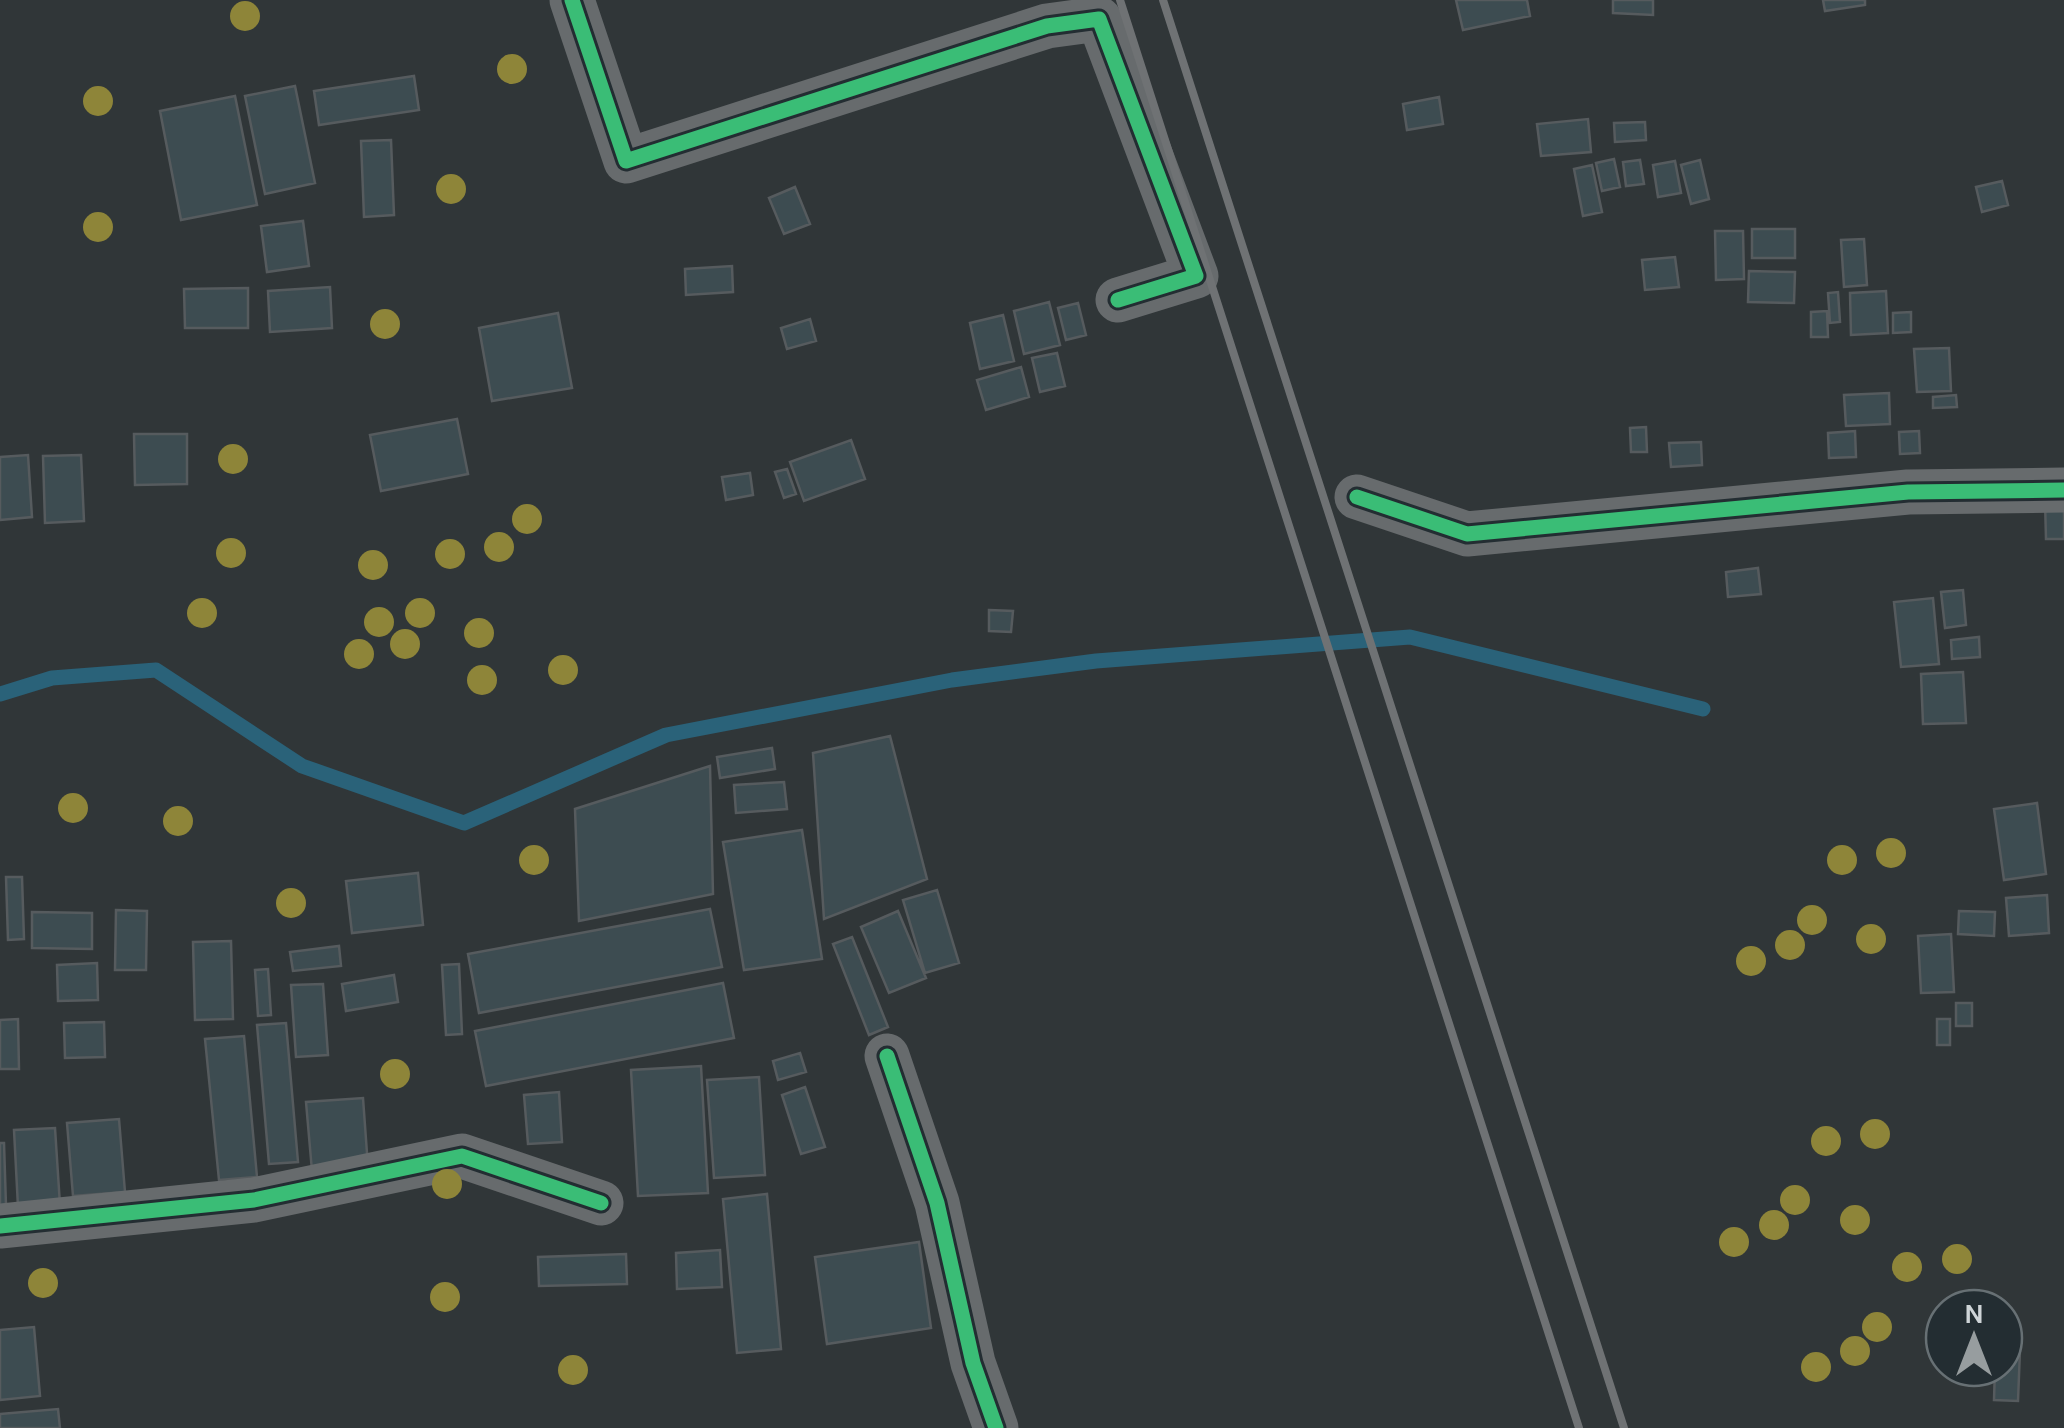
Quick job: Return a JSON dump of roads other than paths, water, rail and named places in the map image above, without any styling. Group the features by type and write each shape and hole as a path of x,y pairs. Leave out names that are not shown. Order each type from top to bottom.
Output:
{"street":[{"path":"572,0 626,161 1047,26 1100,19 1196,276 1118,300"},
{"path":"1356,497 1466,534 1908,492 2064,490"},
{"path":"887,1056 937,1202 973,1363 996,1428"},
{"path":"0,1226 254,1200 462,1156 601,1202"}],"waterway":[{"path":"0,694 52,678 156,670 302,766 464,823 666,735 952,680 1096,661 1410,637 1703,709"}],"railway":[{"path":"1120,0 1579,1428"},
{"path":"1163,0 1624,1428"}]}
